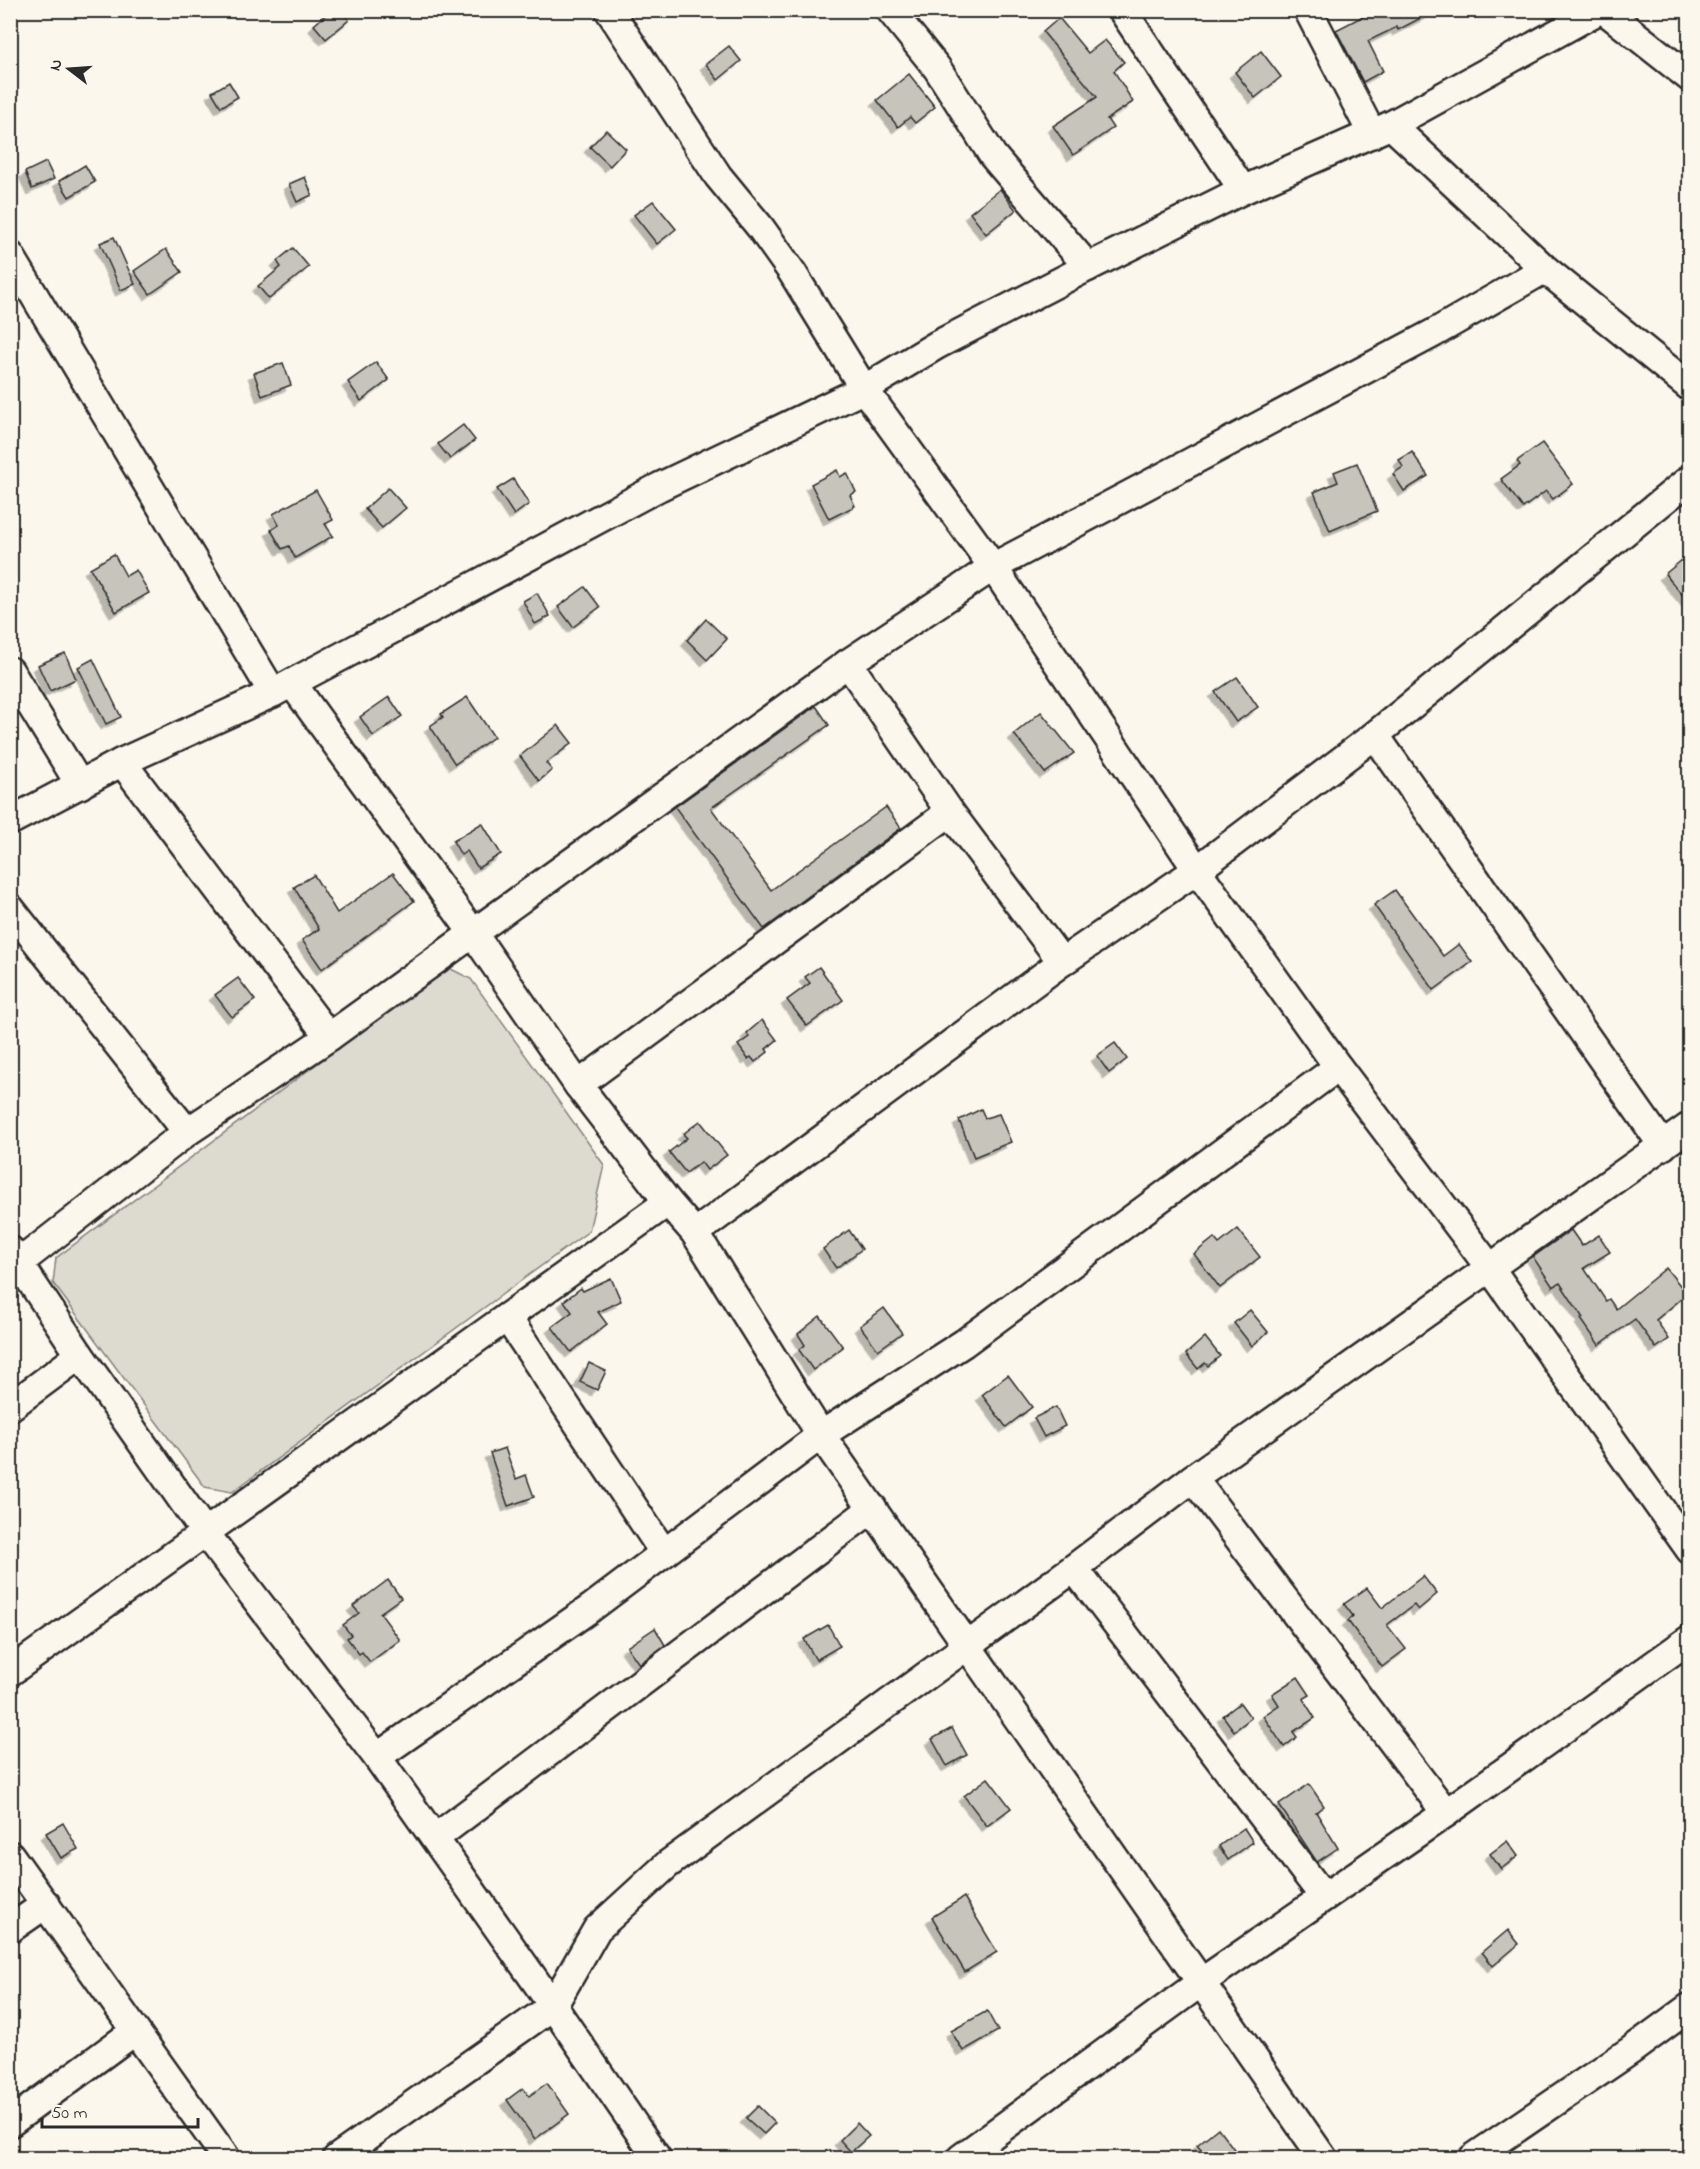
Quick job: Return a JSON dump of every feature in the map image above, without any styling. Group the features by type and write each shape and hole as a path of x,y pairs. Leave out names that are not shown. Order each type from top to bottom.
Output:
{"street":[{"path":"609,10 718,176 760,227 792,273 864,388 993,567 1197,870 1338,1067 1490,1268 1689,1550"},
{"path":"890,10 937,68 993,156 1088,267"},
{"path":"1122,10 1243,190"},
{"path":"1308,10 1382,129 1545,269 1689,387"},
{"path":"10,821 122,762 282,688 659,487 864,388 937,345 1088,267 1243,190 1382,129 1569,17 1599,10"},
{"path":"1604,10 1689,78"},
{"path":"10,255 282,688 473,933 578,1085 668,1202 695,1233 822,1435 1323,2158"},
{"path":"657,2158 377,1757 206,1534 80,1355 15,1256 186,1132 330,1037 848,663 993,567 1434,333 1545,269"},
{"path":"695,1233 1062,962 1197,870 1375,735 1689,479"},
{"path":"848,663 950,812 1062,962"},
{"path":"10,671 81,784"},
{"path":"1375,735 1664,1146"},
{"path":"122,762 330,1037"},
{"path":"578,1085 950,812"},
{"path":"10,908 186,1132"},
{"path":"377,1757 591,1608 822,1435 964,1343 1338,1067"},
{"path":"337,2158 553,2006 597,1929 668,1864 1074,1568 1193,1478 1664,1146 1689,1126"},
{"path":"10,1672 668,1202"},
{"path":"507,1317 664,1553"},
{"path":"10,1407 80,1355"},
{"path":"1193,1478 1446,1813"},
{"path":"435,1838 873,1508"},
{"path":"1074,1568 1324,1897"},
{"path":"961,2158 1200,1983 1446,1813 1689,1639"},
{"path":"10,1855 226,2158"},
{"path":"10,1929 46,1904"},
{"path":"1473,2158 1630,2051 1689,2007"},
{"path":"10,2122 135,2031"}],"shaded area":[{"path":"447,967 471,979 604,1165 589,1231 232,1492 205,1487 53,1283 56,1258"}],"building":[{"path":"331,10 342,10 349,20 326,39 314,25"},
{"path":"1375,10 1436,10 1398,30 1397,27 1368,41 1383,71 1363,82 1336,30"},
{"path":"1059,18 1088,53 1105,40 1124,62 1114,71 1133,102 1107,119 1113,128 1073,155 1053,126 1097,97 1043,32"},
{"path":"729,46 741,61 718,80 706,64"},
{"path":"1261,51 1281,77 1255,98 1235,72"},
{"path":"909,74 935,107 915,123 910,117 898,127 877,100"},
{"path":"229,82 238,97 221,107 212,92"},
{"path":"606,130 626,149 610,166 590,147"},
{"path":"46,162 54,179 32,189 25,172"},
{"path":"85,165 95,182 69,197 59,181"},
{"path":"305,177 312,195 297,202 289,184"},
{"path":"1000,189 1016,210 986,234 970,213"},
{"path":"653,201 676,229 657,244 634,215"},
{"path":"114,237 135,284 121,290 100,243"},
{"path":"293,248 309,267 269,299 258,286 281,267 277,261"},
{"path":"166,249 182,272 150,294 134,271"},
{"path":"376,362 389,380 361,401 348,382"},
{"path":"283,363 291,385 262,396 254,373"},
{"path":"463,425 475,440 450,459 438,444"},
{"path":"1542,443 1573,484 1553,499 1546,491 1523,508 1501,479 1520,465 1517,461"},
{"path":"1412,452 1428,476 1404,491 1393,474 1403,467 1399,460"},
{"path":"1357,463 1377,511 1330,531 1314,492 1338,482 1334,472"},
{"path":"837,470 840,477 847,473 856,492 850,495 855,506 829,519 811,484"},
{"path":"513,479 529,504 514,515 497,489"},
{"path":"388,488 406,508 382,528 365,509"},
{"path":"316,490 333,520 325,524 333,536 295,558 289,546 282,549 271,530 279,525 273,514"},
{"path":"114,554 126,576 136,570 149,593 116,612 90,568"},
{"path":"1689,554 1689,603 1665,574"},
{"path":"585,587 600,607 573,627 558,607"},
{"path":"537,593 550,616 535,624 523,601"},
{"path":"706,619 727,639 707,660 687,640"},
{"path":"65,653 76,679 50,691 38,665"},
{"path":"93,659 121,717 106,724 78,667"},
{"path":"1237,677 1258,707 1236,722 1215,692"},
{"path":"389,697 402,716 373,736 360,717"},
{"path":"467,697 494,737 455,764 430,726 443,717 441,714"},
{"path":"816,706 829,725 711,808 771,890 886,807 901,828 764,929 675,807"},
{"path":"1041,712 1074,753 1045,773 1014,734"},
{"path":"558,725 572,743 546,763 552,770 539,781 520,756"},
{"path":"482,823 501,854 478,868 467,851 461,855 453,841"},
{"path":"393,873 414,901 322,969 302,940 319,929 294,887 314,875 337,913"},
{"path":"1395,890 1443,956 1459,944 1472,962 1434,990 1374,905"},
{"path":"819,967 843,1000 807,1026 787,1000 810,983 805,977"},
{"path":"238,978 255,1000 232,1017 215,995"},
{"path":"762,1020 777,1040 766,1049 768,1052 755,1062 751,1057 748,1059 738,1045 749,1037 747,1033"},
{"path":"1115,1043 1127,1059 1109,1073 1097,1056"},
{"path":"981,1109 985,1118 999,1114 1011,1142 974,1157 959,1120"},
{"path":"700,1121 727,1155 707,1170 701,1162 686,1173 669,1152 687,1138 683,1134"},
{"path":"1238,1229 1260,1257 1220,1288 1194,1254 1214,1238 1219,1244"},
{"path":"849,1230 862,1249 836,1268 823,1249"},
{"path":"1571,1230 1582,1246 1599,1235 1610,1252 1584,1268 1606,1301 1609,1299 1616,1309 1666,1268 1687,1294 1656,1320 1669,1339 1656,1348 1635,1319 1599,1345 1560,1283 1553,1287 1533,1257"},
{"path":"611,1278 621,1301 598,1312 607,1324 571,1352 552,1327 572,1312 564,1301 581,1288 583,1291"},
{"path":"884,1308 902,1333 878,1350 860,1326"},
{"path":"1250,1310 1268,1332 1252,1346 1234,1323"},
{"path":"820,1316 843,1347 813,1370 799,1350 805,1345 798,1334"},
{"path":"1205,1337 1220,1356 1208,1366 1205,1363 1198,1369 1186,1354"},
{"path":"589,1363 606,1371 597,1390 580,1382"},
{"path":"1008,1375 1032,1407 1006,1427 982,1395"},
{"path":"1056,1407 1065,1426 1044,1437 1034,1418"},
{"path":"505,1448 516,1479 526,1475 534,1497 508,1506 490,1453"},
{"path":"1423,1576 1437,1594 1418,1610 1414,1605 1387,1625 1406,1649 1382,1667 1348,1621 1353,1616 1344,1604 1367,1588 1382,1608"},
{"path":"388,1580 401,1598 380,1613 400,1640 370,1662 362,1652 359,1654 347,1638 351,1635 343,1625 359,1613 353,1606"},
{"path":"828,1625 840,1646 816,1660 804,1639"},
{"path":"655,1628 665,1645 639,1664 627,1647"},
{"path":"1298,1677 1310,1695 1303,1699 1315,1718 1293,1732 1297,1737 1284,1747 1263,1716 1279,1705 1272,1694"},
{"path":"1240,1703 1251,1718 1234,1731 1223,1716"},
{"path":"952,1728 967,1755 947,1766 932,1739"},
{"path":"988,1778 1011,1808 987,1826 964,1796"},
{"path":"1309,1784 1324,1806 1316,1812 1338,1848 1317,1862 1279,1805"},
{"path":"63,1823 78,1849 61,1858 46,1833"},
{"path":"1244,1828 1253,1842 1228,1860 1219,1846"},
{"path":"1507,1841 1518,1856 1501,1869 1490,1854"},
{"path":"964,1897 997,1952 965,1972 932,1917"},
{"path":"1508,1930 1519,1944 1493,1966 1482,1952"},
{"path":"987,2011 998,2031 963,2051 951,2031"},
{"path":"547,2083 569,2114 535,2139 507,2100 523,2088 529,2096"},
{"path":"758,2106 775,2123 764,2134 746,2118"},
{"path":"857,2123 869,2136 851,2152 840,2140"},
{"path":"1218,2128 1234,2149 1222,2158 1208,2158 1197,2145"}]}
